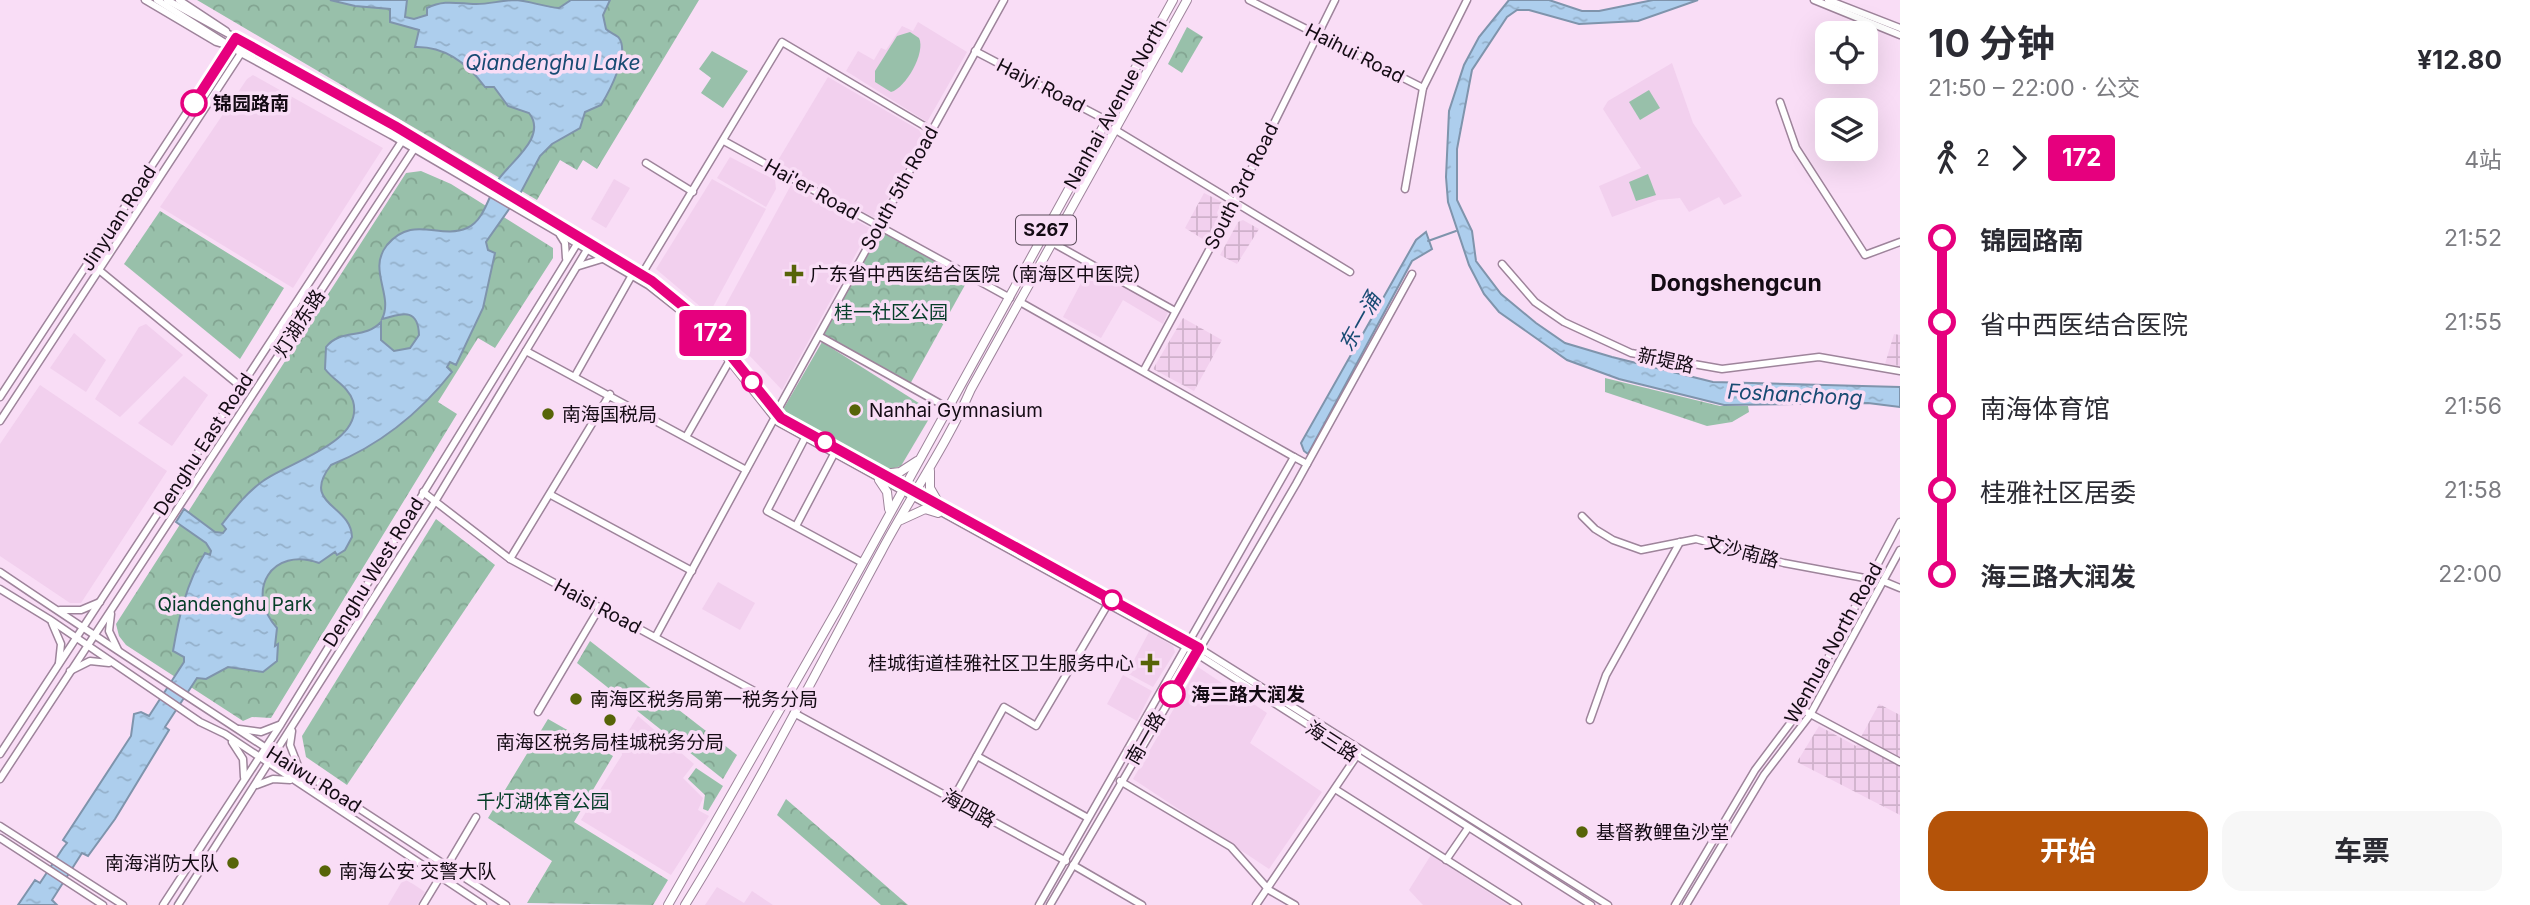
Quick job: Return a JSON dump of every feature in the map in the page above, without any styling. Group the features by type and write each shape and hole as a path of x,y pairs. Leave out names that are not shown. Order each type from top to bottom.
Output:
{"highway":[{"name":"Nanhai Avenue North","path":"668,905 1010,298 1173,0"},
{"name":"Nanhai Avenue North","path":"685,905 723,843 1186,0"},
{"path":"885,518 889,499 879,475 900,471 919,459"},
{"path":"896,524 915,512 925,509 939,510 928,478 931,466"}],"main road":[{"path":"145,0 216,42 231,46"},
{"path":"157,0 241,53 402,141 416,145 642,274 684,304 707,326 775,416 879,475"},
{"path":"167,0 222,33 236,38"},
{"path":"179,0 236,38 407,134 416,145"},
{"name":"South 5th Road","path":"656,636 877,225 1004,0"},
{"name":"Haihui Road","path":"1249,0 1423,89"},
{"name":"South 3rd Road","path":"1144,370 1235,202 1335,0"},
{"path":"1405,189 1423,89 1467,0"},
{"path":"1814,0 1900,34"},
{"path":"1828,0 1900,28"},
{"name":"Jinyuan Road","path":"0,397 236,38"},
{"path":"642,274 782,42 931,130"},
{"path":"0,421 247,44"},
{"name":"Haiyi Road","path":"975,51 1106,120"},
{"path":"1780,102 1796,148 1866,255 1900,242"},
{"path":"1114,129 1350,272"},
{"name":"Denghu East Road","path":"0,754 407,134"},
{"name":"Hai'er Road","path":"724,141 1010,298"},
{"name":"灯湖东路","path":"87,645 416,145"},
{"path":"646,163 692,192"},
{"path":"524,207 557,231 579,240"},
{"path":"557,231 565,243 566,259"},
{"name":"Denghu West Road","path":"163,904 281,724 579,240"},
{"path":"1053,243 1175,311"},
{"path":"590,246 688,314 730,360 775,416 834,454 879,475"},
{"name":"Denghu West Road","path":"178,905 436,500 590,246"},
{"path":"578,267 588,261 604,258"},
{"name":"新堤路","path":"1502,264 1535,302 1583,334 1631,353 1722,369 1819,357 1900,371"},
{"path":"99,270 240,386"},
{"name":"南一路","path":"1050,905 1307,464 1412,274"},
{"path":"575,376 632,275"},
{"path":"1020,302 1307,464"},
{"path":"818,336 948,408"},
{"path":"526,351 610,394 746,470"},
{"path":"686,437 730,360"},
{"path":"510,559 610,394"},
{"path":"806,438 767,511 861,562"},
{"path":"796,526 834,454"},
{"path":"1040,905 1294,457"},
{"name":"海三路","path":"879,475 1108,604 1188,645"},
{"name":"Haisi Road","path":"423,492 510,559 782,706"},
{"path":"551,495 692,570"},
{"name":"海三路","path":"939,510 1188,645 1356,757 1591,905"},
{"path":"1896,530 1900,515"},
{"name":"文沙南路","path":"1582,516 1595,529 1613,540 1641,550 1696,539 1784,563 1870,579"},
{"name":"Wenhua North Road","path":"1675,905 1755,770 1801,709 1900,522"},
{"path":"1590,720 1606,675 1680,542"},
{"name":"Wenhua North Road","path":"1686,905 1764,775 1811,715 1900,550"},
{"name":"Haiwu Road","path":"0,572 93,636 170,683 275,755 350,801 506,905"},
{"path":"1883,581 1900,588"},
{"path":"0,589 50,619 184,711 229,737 482,905"},
{"path":"56,610 81,610 104,599"},
{"path":"953,799 1004,707 1036,726 1108,604"},
{"path":"114,606 109,631 121,654"},
{"path":"538,712 600,607"},
{"path":"50,619 60,637 59,665"},
{"path":"1,779 87,645"},
{"name":"海三路","path":"1197,651 1361,749 1608,905"},
{"path":"69,672 90,661 115,664"},
{"path":"1801,709 1900,762"},
{"name":"海四路","path":"794,713 1065,860 1142,905"},
{"path":"235,727 261,732 281,724"},
{"path":"293,728 290,746 301,772"},
{"path":"229,737 243,759 243,780"},
{"path":"1256,905 1269,890 1361,749"},
{"path":"977,756 1088,818"},
{"path":"255,786 273,779 295,781"},
{"path":"1120,781 1231,846 1269,890 1295,905"},
{"path":"1335,789 1518,905"},
{"path":"447,866 476,817"},
{"path":"2,826 122,904"},
{"path":"1446,860 1468,828"},
{"path":"0,838 103,905"},
{"path":"423,905 440,877"},
{"path":"1578,897 1583,889"}],"shaded area":[{"path":"918,22 967,52 927,122 846,71 858,51 874,60 881,48 886,50 902,26 913,31"},
{"path":"1672,63 1693,123 1742,196 1724,205 1719,197 1689,212 1680,198 1658,200 1612,217 1599,186 1641,168 1603,109 1608,101"},
{"path":"253,75 383,148 293,288 160,207 247,79"},
{"name":"广东省中西医结合医院（南海区中医院）","path":"828,77 919,130 923,137 878,216 873,217 778,166 777,162"},
{"path":"730,157 775,180 776,189 766,207 717,178"},
{"path":"614,179 630,188 606,228 591,219"},
{"path":"712,179 766,209 709,314 656,269"},
{"name":"广东省中西医结合医院（南海区中医院）","path":"791,185 870,228 782,390 717,321"},
{"path":"1204,193 1228,205 1209,243 1185,228"},
{"path":"1243,220 1259,229 1237,264 1220,255 1238,222"},
{"path":"1089,268 1169,310 1163,324 1123,300 1101,338 1063,317"},
{"path":"1183,318 1222,340 1194,391 1153,369"},
{"path":"146,324 183,355 120,417 95,399 139,327"},
{"path":"74,333 106,360 86,392 50,368"},
{"path":"1894,334 1900,335 1900,366 1885,364"},
{"path":"184,376 208,395 172,446 138,423"},
{"path":"40,385 167,471 81,603 70,603 0,556 0,444"},
{"path":"718,582 755,603 740,630 702,609"},
{"name":"桂城街道桂雅社区卫生服务中心","path":"1149,632 1173,646 1175,652 1153,687 1127,673"},
{"path":"1198,667 1267,713 1250,743 1322,792 1269,869 1133,779"},
{"path":"1123,675 1152,691 1137,721 1107,704"},
{"path":"1879,704 1900,715 1900,815 1797,762 1819,726 1856,746"},
{"path":"638,716 694,764 683,778 703,798 698,810 709,816 671,875 581,820 622,755 621,743"},
{"path":"1431,855 1508,905 1423,905 1409,890"},
{"path":"404,878 425,892 417,905 388,905"},
{"path":"717,887 744,903 752,891 773,905 705,905"}],"green space":[{"path":"197,0 699,0 597,169 583,160 577,170 560,160 537,200"},
{"path":"1187,27 1203,37 1182,73 1168,64"},
{"path":"910,32 919,38 920,52 903,84 891,92 875,82 875,71 897,36"},
{"path":"712,51 748,71 723,108 701,93 711,78 699,69"},
{"path":"1649,90 1660,108 1640,120 1629,102"},
{"name":"Qiandenghu Park","path":"421,171 451,184 553,248 553,258 495,348 478,338 438,402 457,414 271,718 252,717 243,721 126,645 119,636 116,624 406,173"},
{"path":"1648,174 1656,195 1636,201 1629,182"},
{"path":"160,211 284,288 240,359 124,264"},
{"name":"桂一社区公园","path":"877,225 970,276 909,386 819,336"},
{"path":"822,342 933,412 901,466 884,471 781,413"},
{"path":"1605,378 1720,406 1748,406 1749,412 1732,422 1707,426 1605,392"},
{"path":"436,519 495,565 347,785 306,757 302,736"},
{"path":"590,641 737,755 723,779 577,663"},
{"name":"千灯湖体育公园","path":"548,719 613,756 574,822 668,880 653,905 527,903 552,861 488,818"},
{"path":"696,768 723,786 708,811 703,809 705,795 688,779"},
{"path":"786,799 908,905 881,905 777,815"}],"water":[{"name":"Qiandenghu Lake","path":"330,0 407,0 405,17 414,19 427,15 427,8 444,3 478,4 516,0 559,8 571,0 610,0 603,15 606,29 618,37 622,53 613,82 601,105 585,112 580,128 552,144 540,156 521,192 486,242 488,250 495,253 483,308 456,365 450,362 447,367 452,372 398,427 366,448 331,465 323,478 321,488 324,497 344,517 350,526 352,537 345,550 337,555 335,552 319,563 302,559 288,561 276,566 268,575 263,587 263,600 267,614 277,628 277,661 263,672 228,667 206,679 197,678 165,727 169,730 115,819 88,856 82,853 52,900 57,905 18,905 35,880 40,883 67,843 63,840 131,736 134,714 141,712 149,716 184,662 184,657 173,651 181,613 198,565 205,553 210,555 211,551 206,543 176,522 184,509 215,532 223,533 226,529 222,524 257,485 322,449 348,428 354,415 353,401 348,391 325,369 326,347 332,341 367,331 381,322 381,340 394,351 410,348 419,335 418,325 411,316 406,314 382,319 385,301 379,264 387,245 407,231 457,231 473,225 482,214 498,180 531,140 534,122 529,113 508,106 494,87 485,87 455,58 426,47 415,47 419,30 390,22 390,9 355,6"},
{"name":"Foshanchong","path":"1509,0 1549,0 1582,11 1599,11 1653,0 1698,0 1638,21 1579,24 1529,10 1517,10 1507,17 1472,70 1457,149 1457,200 1472,231 1476,261 1501,294 1565,343 1612,357 1713,382 1900,387 1900,407 1868,403 1724,405 1619,379 1567,360 1499,312 1484,294 1469,265 1448,202 1446,177 1449,111 1464,65 1479,37"},
{"path":"1426,232 1432,249 1412,261 1308,454 1301,443 1416,240"}],"waterway":[{"name":"东一涌","path":"1428,241 1456,231"}],"bus line":[{"name":"172","path":"194,103 236,38 395,126 642,274 684,304 707,326 732,354 771,409 781,418 1199,648 1172,694"}],"place":[{"name":"锦园路南","path":"194,103"},
{"name":"广东省中西医结合医院（南海区中医院）","path":"794,274"},
{"name":"Nanhai Gymnasium","path":"855,410"},
{"name":"南海国税局","path":"548,414"},
{"name":"桂城街道桂雅社区卫生服务中心","path":"1150,663"},
{"name":"海三路大润发","path":"1172,694"},
{"name":"南海区税务局第一税务分局","path":"576,699"},
{"name":"南海区税务局桂城税务分局","path":"610,720"},
{"name":"基督教鲤鱼沙堂","path":"1582,832"},
{"name":"南海消防大队","path":"233,863"},
{"name":"南海公安 交警大队","path":"325,871"}],"district":[{"name":"Dongshengcun","path":"1736,283"}]}
